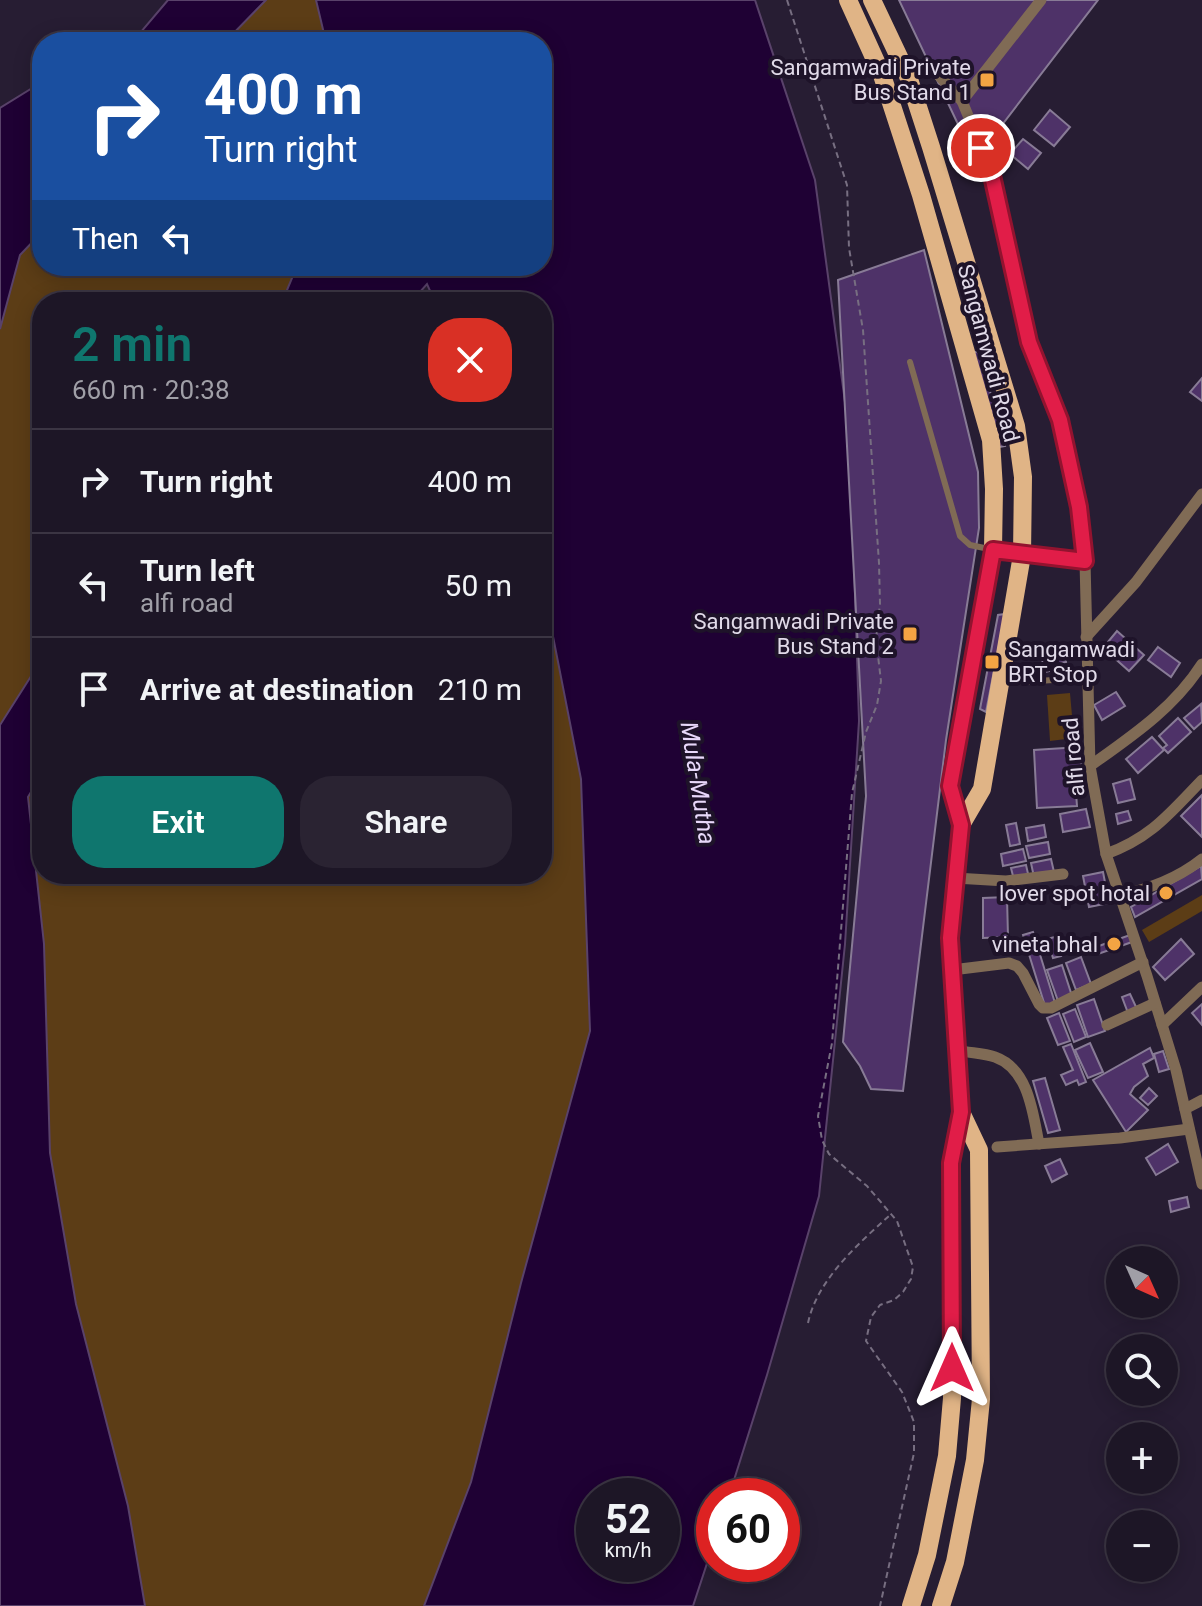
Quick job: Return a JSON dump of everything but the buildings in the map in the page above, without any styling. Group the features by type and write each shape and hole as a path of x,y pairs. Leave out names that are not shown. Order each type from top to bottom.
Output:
{"main road":[{"name":"Sangamwadi Road","path":"848,0 879,68 921,195 991,440 994,489 993,550 950,786 961,825 950,938 961,1112 951,1163 952,1398 947,1456 927,1555 911,1606"},
{"name":"Sangamwadi Road","path":"872,0 901,62 931,147 1016,426 1023,477 1022,555 982,789 961,825"},
{"name":"Sangamwadi Road","path":"941,1606 955,1562 975,1460 981,1399 979,1150 961,1112"}],"street":[{"path":"962,101 1041,0"},
{"path":"879,68 901,62"},
{"name":"alfi road","path":"901,62 935,71 962,101 991,171 1029,342 1060,420 1079,507 1085,561 1090,766 1106,854 1162,1025 1202,1184"},
{"path":"1086,637 1136,582 1202,494"},
{"path":"993,550 1085,561"},
{"path":"1090,766 1163,711 1188,685 1202,664"},
{"path":"1106,854 1133,845 1202,780"},
{"path":"1119,896 1155,886 1185,872 1202,859"},
{"path":"955,878 1018,881 1063,874"},
{"path":"952,970 1009,963 1017,966 1039,1004 1043,1008 1051,1008 1143,962"},
{"path":"1162,1025 1202,987"},
{"path":"1107,1025 1155,1003"},
{"path":"957,1050 996,1057 1010,1068 1030,1096 1039,1144"},
{"path":"1185,1109 1202,1100"},
{"path":"997,1147 1120,1138 1189,1129"}],"lane":[{"path":"910,362 960,536 970,545 993,550"},
{"path":"1000,683 1087,678"}],"path":[{"path":"787,0 847,185 849,248 863,330 879,563 880,604 876,639 881,681 852,793 832,1043 818,1116 822,1140 829,1154 867,1186 891,1213 906,1241 913,1267 911,1279 903,1292 894,1300 880,1305 871,1317 866,1341 902,1392 914,1422 914,1453 880,1606"},
{"path":"808,1323 812,1305 824,1285 891,1213"}],"shaded area":[{"path":"266,0 316,0 324,32 235,32"},
{"path":"32,242 32,276 293,276 286,292 32,292 32,675 0,725 0,329 20,255"},
{"path":"552,631 581,779 590,1031 521,1283 471,1482 424,1606 145,1606 128,1506 76,1304 50,1153 44,944 37,884 552,884"},
{"path":"1070,693 1074,738 1050,741 1047,695"},
{"path":"32,790 32,834 28,797"},
{"path":"1202,895 1202,911 1149,942 1142,930"}],"water":[{"path":"168,0 266,0 235,32 141,32"},
{"name":"Mula-Mutha","path":"316,0 755,0 815,180 850,439 859,721 845,944 819,1196 735,1478 696,1478 696,1582 701,1582 693,1606 424,1606 471,1482 521,1283 590,1031 581,779 552,631 552,292 431,292 427,284 420,292 286,292 293,276 552,276 552,32 324,32"},
{"path":"32,88 32,242 20,255 0,329 0,108"},
{"path":"32,675 32,790 28,797 32,884 37,884 44,944 50,1153 76,1304 128,1506 145,1606 0,1606 0,725"}],"place":[{"name":"Sangamwadi Private Bus Stand 1","path":"987,80"},
{"name":"Sangamwadi Private Bus Stand 2","path":"910,634"},
{"name":"Sangamwadi BRT Stop","path":"992,662"},
{"name":"lover spot hotal","path":"1166,893"},
{"name":"vineta bhal","path":"1114,944"}],"route":[{"path":"952,1368 951,1163 961,1112 950,938 961,825 950,786 993,550 1085,561 1079,507 1060,420 1029,342 991,171 981,148"}]}
